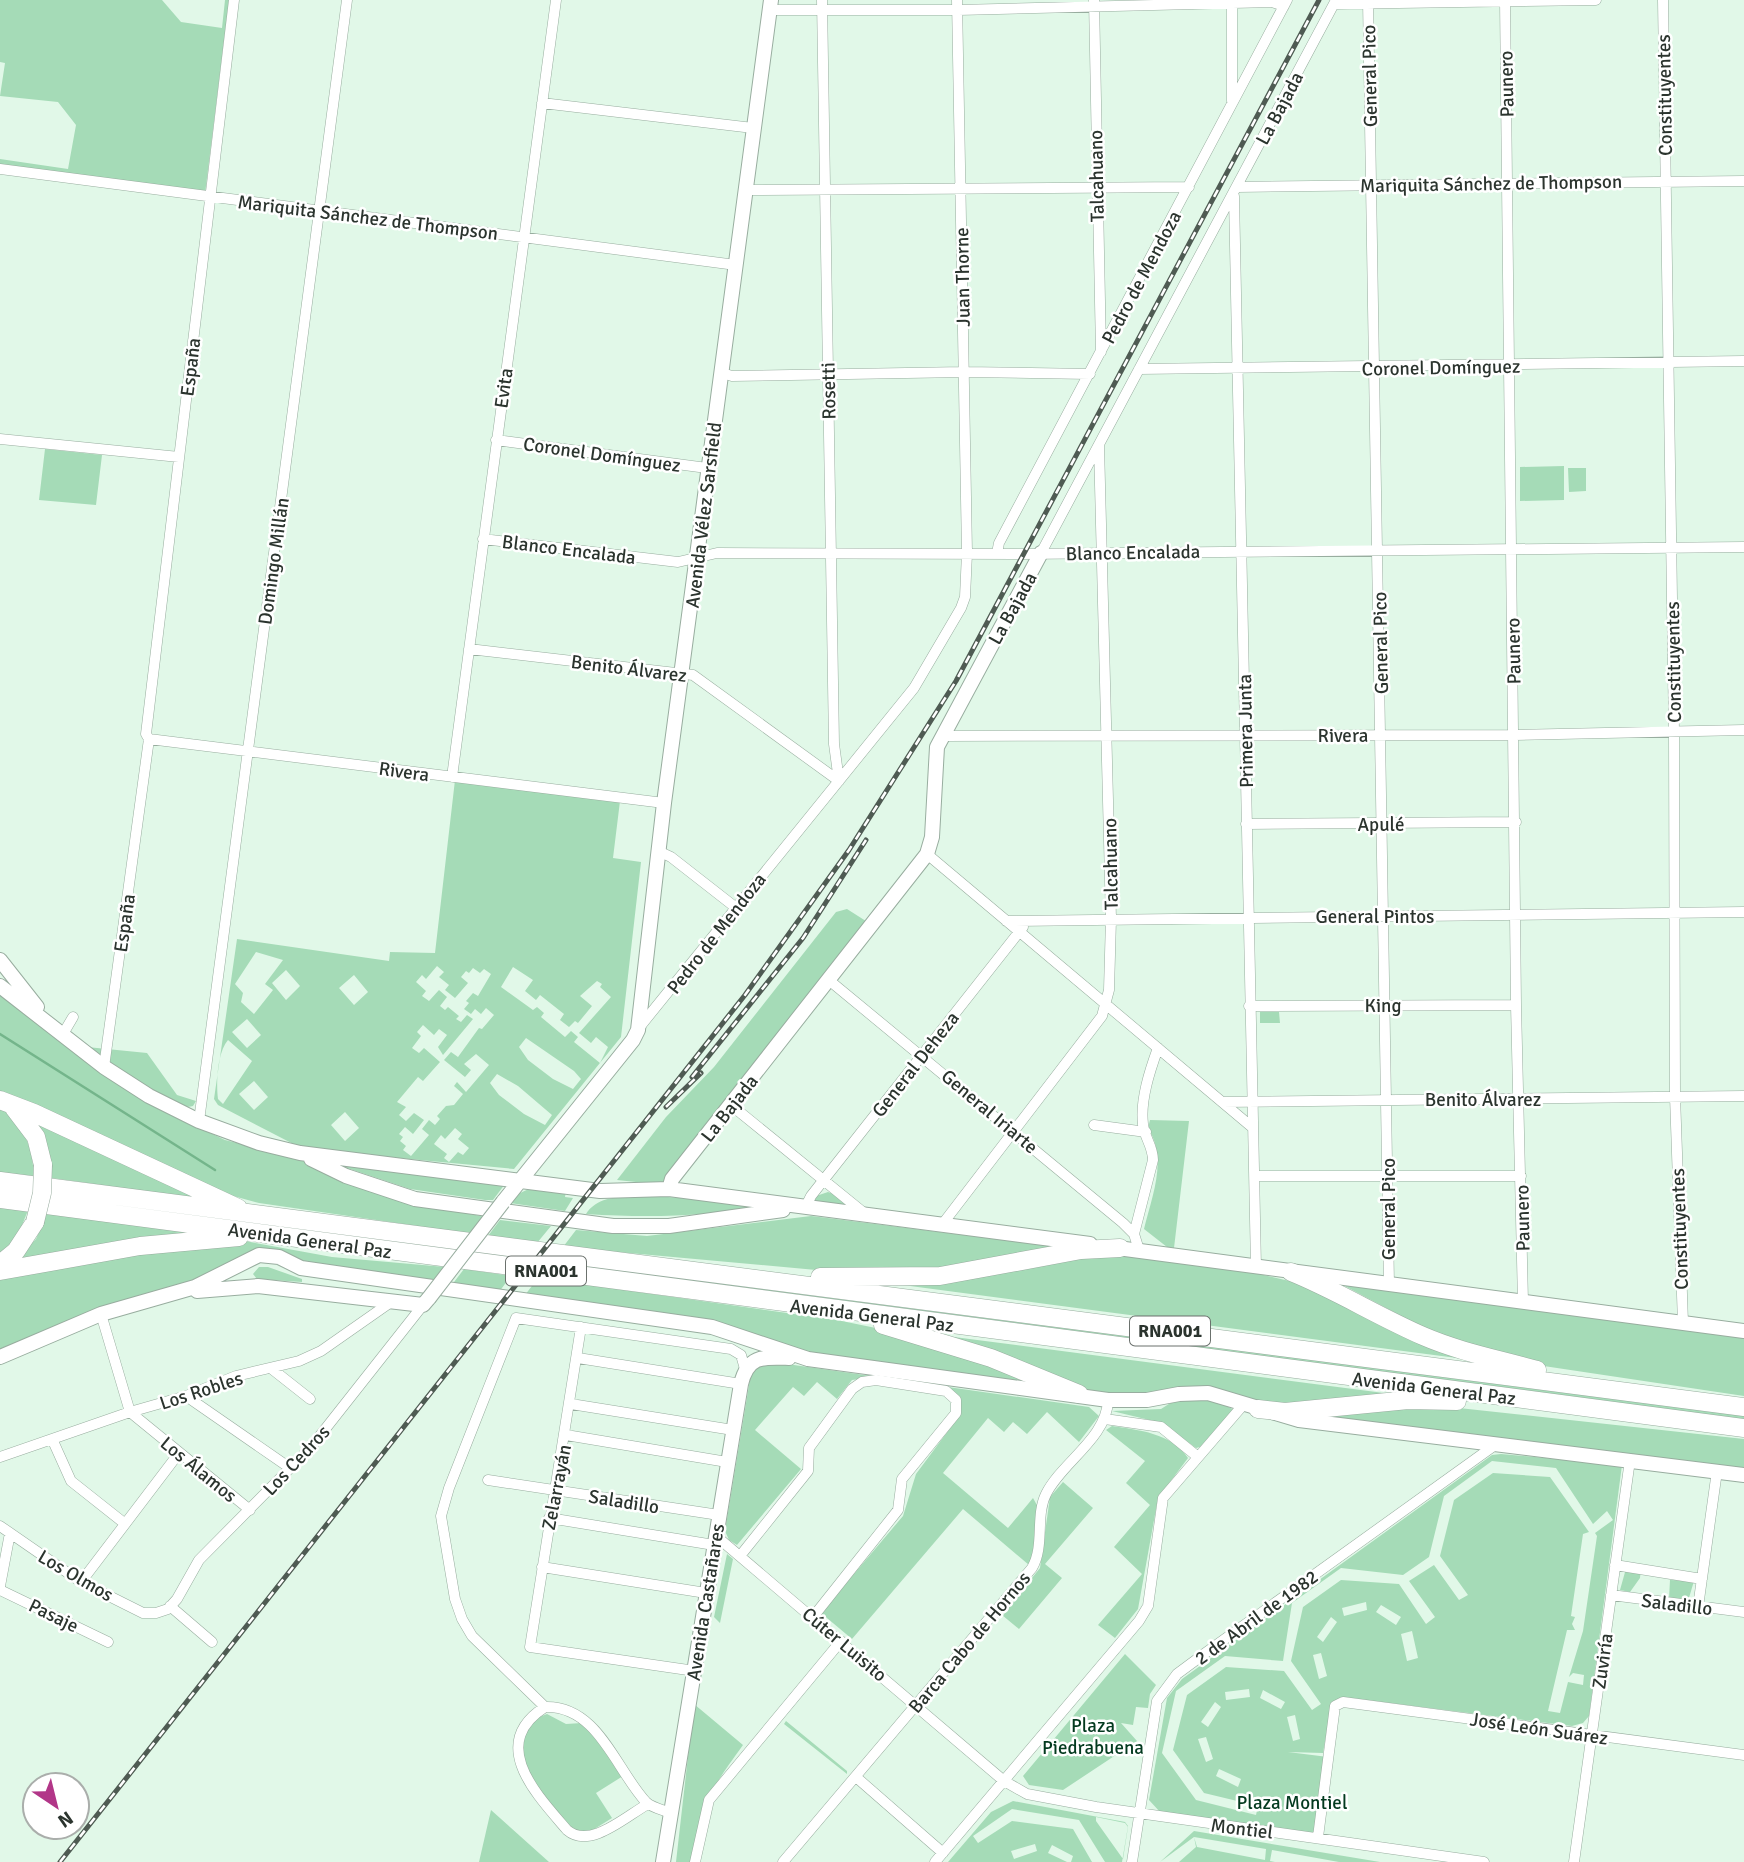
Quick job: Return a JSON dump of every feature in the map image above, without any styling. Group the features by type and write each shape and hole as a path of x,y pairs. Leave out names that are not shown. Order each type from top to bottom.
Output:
{"highway":[{"path":"0,1264 16,1251 35,1222 42,1193 43,1164 36,1137 27,1122 4,1102"},
{"path":"4,1102 247,1213"},
{"name":"Avenida General Paz","path":"0,1181 1744,1407"},
{"name":"Avenida General Paz","path":"0,1199 1744,1429"},
{"path":"0,1271 140,1246 271,1234"},
{"path":"743,1276 940,1276 1081,1250 1120,1248"},
{"path":"1291,1272 1329,1287 1405,1328 1453,1348 1598,1387"},
{"path":"822,1308 990,1358 1079,1394"},
{"path":"1251,1406 1294,1411 1408,1400 1551,1403"}],"street":[{"name":"España","path":"104,1067 148,736 234,0"},
{"name":"Domingo Millán","path":"199,1121 347,0"},
{"name":"Evita","path":"452,777 556,0"},
{"path":"1335,2 1597,0"},
{"name":"Constituyentes","path":"1663,0 1666,362 1674,732 1675,1096 1683,1323"},
{"path":"1232,1 1232,104"},
{"path":"771,5 1232,1 1285,3"},
{"name":"General Pico","path":"1368,1 1389,1285"},
{"name":"Paunero","path":"1505,1 1516,1005 1523,1302"},
{"name":"La Bajada","path":"669,1189 672,1179 927,854 932,837 935,755 943,736 1335,2"},
{"name":"Talcahuano","path":"1094,3 1101,353"},
{"name":"Pedro de Mendoza","path":"996,553 1285,3"},
{"name":"Avenida Vélez Sarsfield","path":"638,1030 707,468 771,5"},
{"name":"Rosetti","path":"822,5 834,744 839,781"},
{"name":"Juan Thorne","path":"958,5 967,553"},
{"path":"542,103 753,128"},
{"name":"Mariquita Sánchez de Thompson","path":"0,170 736,265"},
{"name":"Mariquita Sánchez de Thompson","path":"1235,191 1371,184 1744,181"},
{"path":"746,190 1189,187"},
{"name":"Primera Junta","path":"1235,191 1247,916 1251,1101 1256,1176 1256,1267"},
{"name":"Coronel Domínguez","path":"1139,369 1374,368 1744,361"},
{"path":"722,373 732,376 964,372 1090,374"},
{"path":"0,439 179,457"},
{"name":"Coronel Domínguez","path":"496,440 707,468"},
{"name":"Talcahuano","path":"941,1226 1102,1016 1107,1004 1111,919 1099,445"},
{"name":"Blanco Encalada","path":"483,538 678,562 717,553 1744,547"},
{"name":"Pedro de Mendoza","path":"426,1301 735,907 926,671 965,597 967,553"},
{"name":"Benito Álvarez","path":"469,649 683,673 698,677 839,781"},
{"name":"Rivera","path":"943,736 1515,735 1744,730"},
{"name":"Rivera","path":"148,736 664,803"},
{"name":"Apulé","path":"1246,824 1516,822"},
{"path":"658,851 671,857 735,907"},
{"path":"927,854 1253,1128"},
{"name":"General Pintos","path":"1006,921 1744,912"},
{"name":"General Deheza","path":"803,1208 1020,933 1026,920"},
{"path":"0,960 59,1030"},
{"name":"General Iriarte","path":"830,981 922,1054 1135,1234"},
{"path":"0,986 104,1067 149,1096 199,1121 260,1143 300,1153 600,1191 669,1189 870,1218 1139,1250 1744,1331"},
{"name":"King","path":"1249,1006 1516,1005"},
{"path":"59,1030 73,1017"},
{"path":"1139,1250 1135,1234 1153,1160 1153,1151 1143,1121 1150,1071 1158,1048"},
{"name":"Benito Álvarez","path":"1223,1102 1744,1096"},
{"path":"732,1105 870,1218"},
{"path":"1094,1125 1146,1132"},
{"path":"300,1153 346,1176 415,1199 613,1226 669,1226 803,1208"},
{"path":"1256,1176 1521,1176"},
{"name":"Avenida General Paz","path":"0,1357 101,1314 178,1293 209,1282 249,1259 270,1255 302,1268 712,1327 808,1359"},
{"path":"249,1259 246,1275 258,1286"},
{"name":"Avenida General Paz","path":"178,1293 258,1286 391,1302 426,1301"},
{"name":"Los Cedros","path":"156,1614 170,1606 199,1560 290,1468 355,1395 426,1301"},
{"name":"Los Robles","path":"0,1457 130,1412 186,1396 236,1376 272,1369 321,1351 391,1302"},
{"path":"101,1314 130,1412"},
{"path":"545,1707 472,1636 462,1619 455,1599 441,1516 449,1488 516,1318 731,1349 741,1355 743,1376 578,1358"},
{"name":"Zelarrayán","path":"581,1327 571,1404 553,1491 530,1647 695,1671"},
{"name":"Avenida General Paz","path":"743,1376 752,1362 768,1357 808,1359 1108,1400 1147,1400 1179,1394 1208,1393 1299,1420 1744,1475"},
{"path":"272,1369 310,1399"},
{"name":"Avenida Castañares","path":"663,1862 743,1376"},
{"path":"740,1556 808,1471 808,1448 852,1390 862,1382 876,1380 946,1391 956,1400 956,1413 902,1479 898,1510 813,1617"},
{"path":"186,1396 290,1468"},
{"name":"Barca Cabo de Hornos","path":"783,1862 1032,1568 1037,1558 1045,1495 1105,1419 1108,1400"},
{"path":"571,1404 733,1430"},
{"path":"935,1862 1139,1620 1148,1606 1163,1498 1198,1457 1251,1406"},
{"name":"Los Álamos","path":"130,1412 250,1510"},
{"path":"1105,1419 1160,1427 1198,1457"},
{"path":"566,1435 727,1462"},
{"path":"52,1441 71,1481 124,1523"},
{"name":"2 de Abril de 1982","path":"1132,1862 1157,1700 1177,1674 1495,1445"},
{"path":"81,1581 179,1453"},
{"name":"Zuviría","path":"1574,1862 1630,1460"},
{"path":"1698,1607 1717,1471"},
{"name":"Saladillo","path":"488,1480 719,1516"},
{"path":"549,1518 715,1541"},
{"name":"Los Olmos","path":"0,1526 81,1581 143,1613 156,1614"},
{"path":"0,1588 10,1533"},
{"name":"Cúter Luisito","path":"715,1541 740,1556 1004,1781"},
{"path":"1615,1565 1702,1579"},
{"path":"542,1567 706,1593"},
{"name":"Pasaje","path":"0,1588 108,1642"},
{"name":"Saladillo","path":"1611,1595 1744,1612"},
{"path":"170,1606 212,1642"},
{"path":"695,1862 702,1821 709,1800 841,1641"},
{"name":"José León Suárez","path":"1318,1837 1335,1706 1343,1702 1744,1755"},
{"path":"648,1804 589,1837 574,1836 530,1787 519,1752 519,1737 524,1725 545,1707 555,1707 589,1723 648,1804 671,1813"},
{"path":"856,1777 943,1853"},
{"name":"Montiel","path":"1004,1781 1027,1794 1139,1813 1484,1862"}],"green space":[{"path":"0,0 162,0 181,22 222,28 225,0 229,0 205,194 0,165 0,159 68,169 76,125 58,102 0,96 5,63 0,62"},
{"path":"45,449 102,455 96,505 39,500"},
{"path":"1564,466 1564,500 1520,501 1520,467"},
{"path":"1568,468 1586,468 1586,491 1569,492"},
{"path":"455,780 620,801 613,858 641,862 621,1037 600,1063 514,1169 303,1149 218,1105 214,1099 218,1073 218,1099 223,1104 252,1061 228,1040 220,1059 237,939 389,961 390,952 435,953","holes":["256,952 283,960 265,984 273,990 254,1014 241,1002 243,993 235,984","437,966 444,972 439,977 449,985 445,990 455,998 468,983 461,977 466,971 469,973 473,968 480,973 484,969 491,974 478,996 473,993 466,1001 469,1003 464,1009 471,1014 475,1009 481,1014 486,1008 494,1015 482,1029 479,1028 458,1057 451,1052 444,1060 465,1077 471,1070 464,1064 476,1054 489,1065 466,1092 457,1082 454,1086 463,1094 454,1105 446,1106 437,1116 440,1119 435,1125 429,1120 422,1129 429,1135 411,1156 403,1150 406,1146 400,1141 403,1137 399,1134 405,1127 413,1134 424,1120 414,1113 406,1121 399,1115 406,1107 397,1102 418,1077 423,1081 440,1062 424,1048 419,1053 412,1048 421,1036 417,1032 423,1025 434,1035 439,1029 447,1035 438,1047 443,1055 473,1019 467,1015 461,1022 456,1019 459,1016 448,1007 445,1010 440,1006 447,997 439,990 429,1001 422,996 426,991 416,982 422,975 426,979","513,967 533,980 525,991 536,1000 540,995 564,1014 560,1020 569,1027 575,1021 578,1023 592,1006 580,996 597,981 602,984 600,987 611,997 579,1033 591,1043 596,1037 608,1047 600,1063 574,1042 578,1037 571,1031 565,1037 541,1017 544,1013 537,1007 533,1010 501,987","286,970 300,986 286,1000 272,983","354,975 368,992 354,1005 339,988","247,1019 261,1035 247,1048 232,1032","526,1038 574,1071 581,1079 573,1089 553,1079 528,1060 519,1047","497,1074 518,1086 552,1115 545,1125 524,1114 499,1095 490,1083","254,1081 268,1097 254,1110 239,1094","345,1112 359,1128 345,1141 331,1125","455,1128 462,1134 458,1139 469,1148 463,1155 458,1152 449,1162 444,1158 447,1154 434,1144 441,1135 445,1139"]},
{"path":"847,909 869,923 665,1182 655,1184 617,1180 666,1117 714,1067 836,912"},
{"path":"0,993 196,1126 225,1140 298,1158 342,1181 396,1200 486,1217 473,1234 259,1203 215,1191 0,1093"},
{"path":"1260,1012 1279,1012 1280,1023 1260,1023"},
{"path":"87,1047 147,1053 177,1095 196,1101 193,1106 171,1102"},
{"path":"0,1107 15,1120 26,1137 34,1176 0,1172"},
{"path":"33,1118 209,1200 52,1178 46,1141"},
{"path":"1150,1120 1189,1121 1174,1248 1167,1247 1144,1229 1158,1165 1154,1140 1148,1128"},
{"path":"335,1164 505,1184 493,1200 485,1200 410,1189"},
{"path":"533,1187 566,1191 565,1197 573,1198 565,1211 510,1203 518,1194"},
{"path":"828,1192 839,1196 846,1206 814,1202 816,1196"},
{"path":"668,1197 765,1205 676,1216 586,1214 601,1201 612,1198"},
{"path":"0,1205 29,1208 18,1235 0,1255"},
{"path":"48,1211 205,1231 12,1263 36,1239"},
{"path":"811,1216 1068,1248 957,1271 871,1275 563,1247 576,1230 647,1236"},
{"path":"500,1220 551,1226 537,1243 488,1236"},
{"path":"245,1241 332,1257 445,1267 431,1284 303,1263 280,1251 260,1249 177,1287 99,1307 0,1351 0,1276 143,1250"},
{"path":"1119,1253 1259,1274 1298,1283 1472,1360 895,1284"},
{"path":"259,1267 268,1267 302,1279 302,1282 257,1279 253,1274"},
{"path":"596,1267 1744,1414 1744,1420 621,1273"},
{"path":"464,1269 511,1276 499,1292 451,1286"},
{"path":"538,1278 837,1320 900,1333 1054,1389 809,1354 525,1295"},
{"path":"1337,1282 1744,1337 1744,1396 1537,1365 1447,1340"},
{"path":"954,1337 1407,1396 1275,1405 1086,1390 953,1340"},
{"path":"766,1361 1089,1407 1099,1416 1079,1442 1047,1412 1027,1434 1013,1422 1004,1432 988,1418 943,1473 1008,1528 1033,1498 1038,1507 1033,1552 1036,1556 1029,1565 963,1509 852,1639 821,1613 903,1516 916,1474 954,1423 960,1406 956,1396 860,1379 852,1380 837,1399 817,1382 804,1396 793,1387 755,1430 801,1469 737,1545 729,1540 725,1531 751,1373"},
{"path":"1184,1399 1216,1400 1234,1410 1200,1447 1196,1448 1162,1423 1112,1411 1161,1409"},
{"path":"1431,1405 1744,1439 1744,1472 1311,1415"},
{"path":"1112,1426 1164,1438 1188,1458 1158,1498 1138,1609 1115,1638 1098,1625 1142,1574 1114,1547 1150,1505 1126,1483 1145,1461 1106,1430"},
{"name":"Plaza Montiel","path":"1492,1455 1622,1465 1589,1716 1583,1723 1572,1726 1343,1697 1331,1706 1323,1753 1288,1752 1328,1757 1318,1837 1160,1812 1149,1800 1167,1698 1182,1679","holes":["1492,1461 1556,1468 1593,1524 1607,1511 1613,1520 1595,1533 1597,1536 1583,1631 1569,1677 1573,1673 1584,1675 1583,1685 1568,1682 1560,1713 1548,1711 1567,1630 1575,1630 1572,1624 1575,1617 1571,1616 1583,1534 1589,1532 1550,1477 1493,1473 1454,1500 1440,1556 1468,1595 1459,1600 1434,1565 1409,1581 1435,1617 1426,1624 1399,1584 1341,1580 1303,1607 1291,1661 1321,1704 1312,1710 1284,1671 1226,1667 1187,1695 1173,1750 1204,1793 1258,1806 1256,1815 1196,1800 1162,1753 1176,1691 1225,1656 1283,1661 1292,1603 1341,1568 1403,1575 1429,1557 1444,1496","1366,1602 1367,1610 1344,1616 1342,1608","1381,1605 1401,1617 1396,1625 1376,1612","1331,1617 1337,1622 1323,1642 1317,1637","1412,1631 1418,1658 1407,1661 1401,1634","1321,1653 1327,1676 1319,1679 1313,1655","1249,1689 1250,1697 1226,1700 1225,1692","1263,1690 1285,1702 1281,1709 1260,1698","1215,1702 1221,1707 1208,1727 1201,1722","1295,1715 1300,1739 1293,1741 1287,1717","1206,1737 1213,1759 1206,1762 1198,1739","1219,1769 1241,1779 1238,1787 1216,1776"]},
{"path":"1063,1482 1093,1508 1045,1564 1062,1578 1019,1629 1002,1615 1040,1568 1050,1497"},
{"path":"727,1554 733,1559 720,1623 714,1617"},
{"path":"1627,1565 1641,1568 1640,1578 1630,1592 1620,1590"},
{"path":"1670,1580 1694,1581 1688,1601 1669,1599"},
{"name":"Plaza Piedrabuena","path":"1125,1654 1156,1685 1150,1694 1148,1708 1136,1707 1133,1725 1121,1723 1137,1741 1063,1790 1029,1785 1023,1776"},
{"path":"694,1704 743,1745 708,1799 699,1826 693,1862 676,1862"},
{"path":"547,1714 566,1724 582,1723 590,1728 623,1776 596,1793 612,1818 588,1833 574,1831 548,1804 534,1787 525,1767 522,1745 525,1735 529,1726"},
{"path":"786,1721 847,1771 847,1774 784,1724"},
{"path":"1013,1801 1125,1822 1128,1827 1125,1823 1096,1817 1096,1821 1123,1858 1122,1862 1105,1862 1079,1820 1012,1809 973,1836 978,1843 1012,1821 1073,1829 1092,1862 1071,1862 1073,1856 1052,1845 1048,1853 1067,1862 948,1862 991,1812","holes":["1035,1844 1037,1851 1014,1859 1011,1851"]},
{"path":"491,1810 549,1862 479,1862"},
{"path":"1194,1831 1380,1862 1339,1862 1272,1850 1270,1861 1275,1862 1179,1862 1196,1847 1194,1837 1160,1862","holes":["1194,1837 1266,1849 1265,1860 1197,1847"]}],"waterway":[{"path":"0,1034 215,1170"}],"railway":[{"path":"60,1862 745,995 849,850 956,681 1319,0"},
{"path":"692,1077 803,938 866,840"},
{"path":"666,1107 701,1073"}]}
